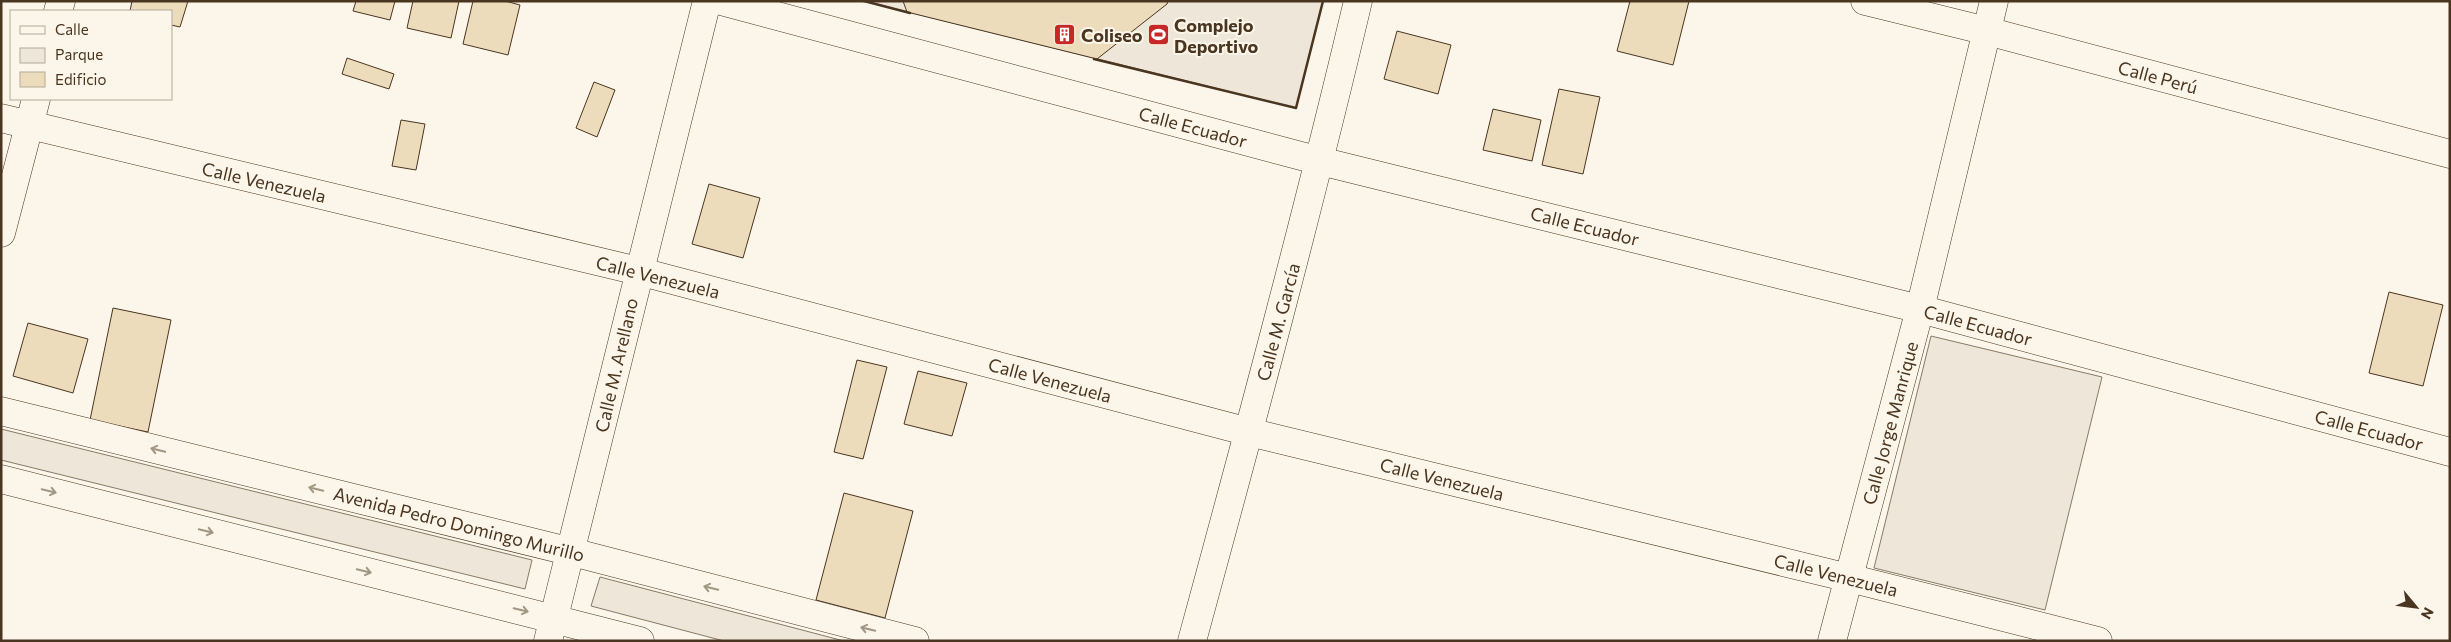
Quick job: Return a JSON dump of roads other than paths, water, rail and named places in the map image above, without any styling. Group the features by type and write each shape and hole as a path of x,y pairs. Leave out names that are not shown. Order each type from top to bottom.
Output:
{"street":[{"name":"Calle M. Arellano","path":"551,630 572,552 638,271 707,1"},
{"name":"Calle Ecuador","path":"721,1 1320,161 1920,309 2450,452"},
{"name":"Calle M. García","path":"1192,641 1320,161 1358,1"},
{"name":"Calle Perú","path":"1865,1 1987,31 2450,154"},
{"name":"Calle Jorge Manrique","path":"1832,641 1920,309 1994,1"},
{"path":"1,233 36,100"},
{"name":"Calle Venezuela","path":"1,118 638,271 1249,432 1849,578 2098,641"},
{"name":"Avenida Pedro Domingo Murillo","path":"1,411 572,552 915,641"},
{"path":"1,479 551,630 640,641"}],"place":[{"name":"Coliseo","path":"1065,35"},
{"name":"Complejo Deportivo","path":"1158,35"}]}
